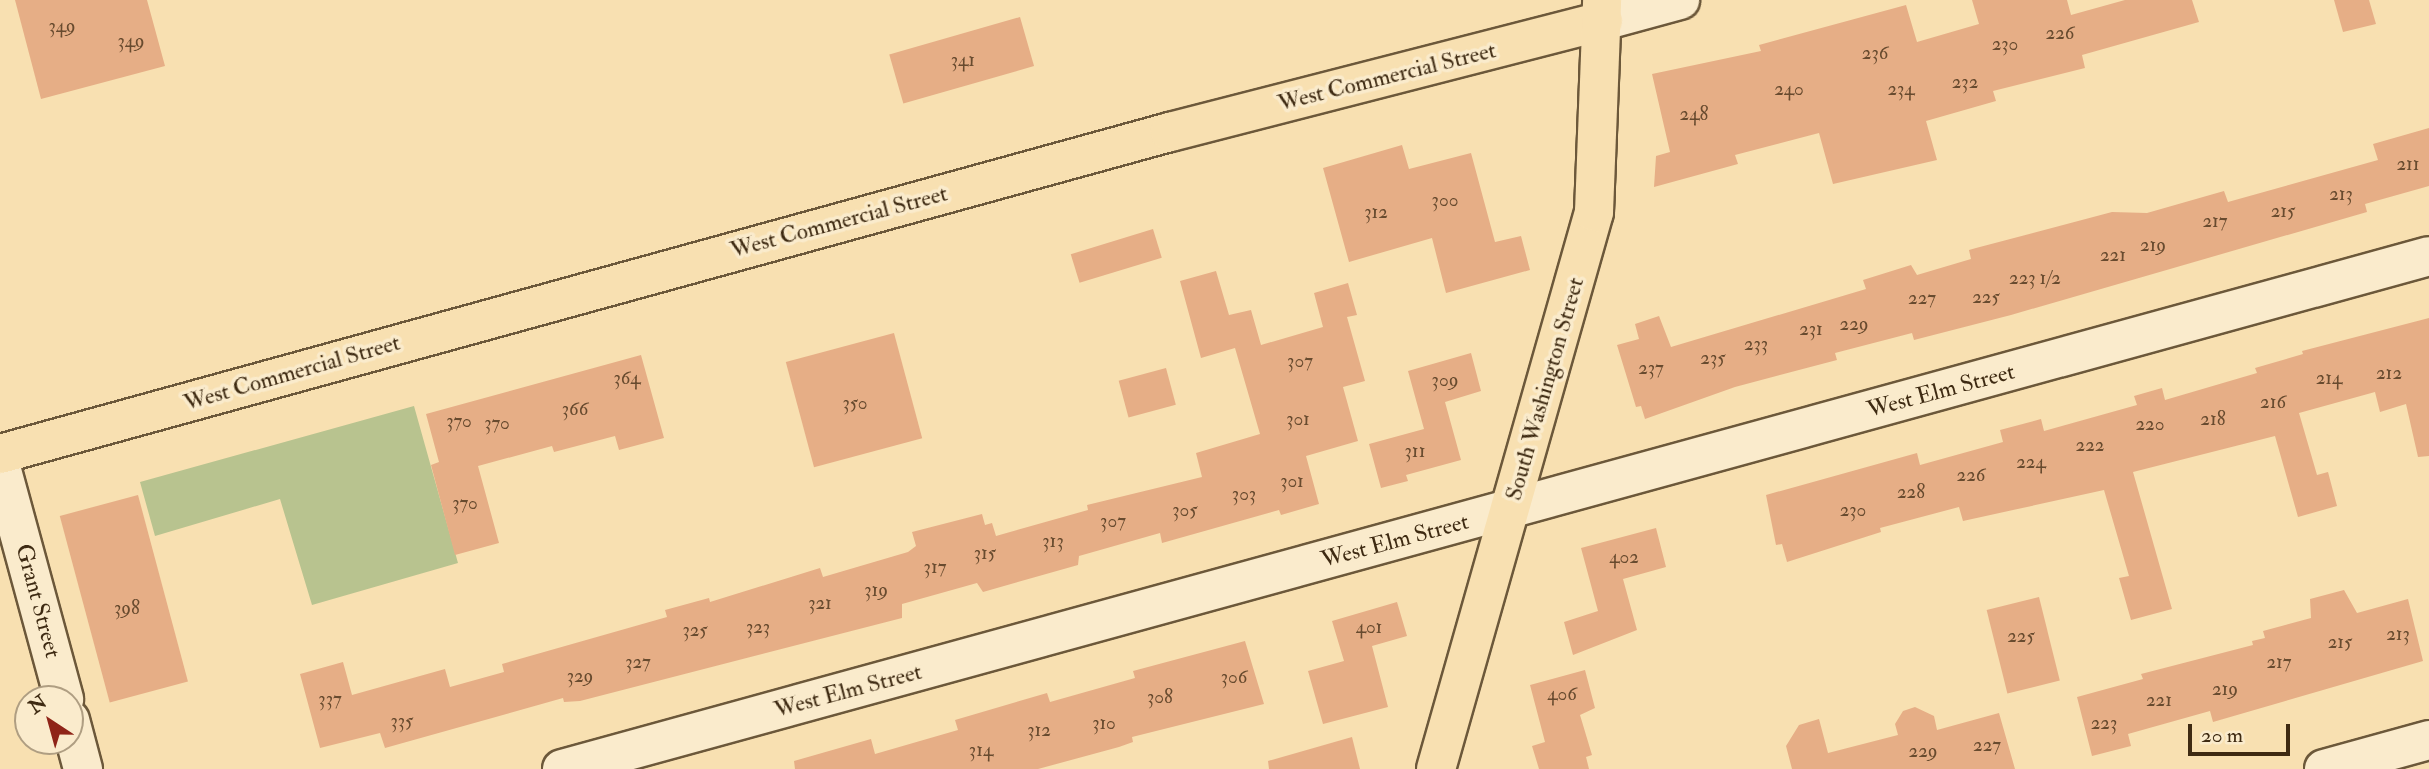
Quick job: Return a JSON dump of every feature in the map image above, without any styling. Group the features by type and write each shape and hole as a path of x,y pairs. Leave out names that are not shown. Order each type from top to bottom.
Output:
{"main road":[{"name":"West Commercial Street","path":"0,454 1603,10"},
{"name":"South Washington Street","path":"1436,769 1594,212 1603,10"}],"street":[{"name":"West Commercial Street","path":"1603,10 1681,0"},
{"name":"West Elm Street","path":"562,769 2429,256"},
{"name":"Grant Street","path":"0,463 60,685"},
{"path":"2324,769 2429,740"}],"green space":[{"path":"414,406 458,563 312,605 280,499 155,536 140,482"}],"building":[{"path":"15,0 147,0 165,66 41,99"},
{"path":"1972,0 2067,0 2071,15 2125,0 2192,0 2199,22 2082,55 2085,68 1993,91 1996,101 1926,121 1937,160 1833,184 1819,133 1735,155 1738,164 1654,187 1656,156 1670,152 1652,74 1761,51 1759,45 1906,5 1917,42 1979,24"},
{"path":"2334,0 2369,0 2376,24 2343,32"},
{"path":"1020,17 1034,66 903,104 889,54"},
{"path":"2429,128 2429,186 2365,204 2367,212 2011,315 1914,340 1912,333 1835,353 1837,360 1735,387 1645,419 1641,406 1636,407 1617,345 1639,339 1635,324 1659,316 1671,347 1866,289 1863,280 1911,265 1917,275 1971,259 1969,250 2112,212 2147,213 2224,191 2228,202 2378,160 2373,144"},
{"path":"1402,145 1409,169 1471,153 1495,242 1521,236 1530,270 1446,293 1432,238 1349,262 1323,168"},
{"path":"1153,229 1162,258 1080,283 1071,254"},
{"path":"1216,271 1229,315 1251,310 1261,345 1323,327 1314,293 1348,283 1357,315 1347,317 1365,381 1343,387 1358,441 1306,456 1319,504 1281,515 1279,510 1162,543 1160,533 1079,556 1078,565 983,592 977,583 902,604 902,618 580,701 564,702 563,698 385,748 380,733 320,748 300,674 343,662 352,695 445,669 450,687 504,672 502,664 667,617 665,610 709,598 710,602 820,568 823,577 908,552 916,546 912,532 982,514 985,525 992,523 996,536 1088,510 1087,505 1202,477 1196,453 1260,434 1235,348 1201,358 1180,281"},
{"path":"2429,318 2429,456 2418,457 2406,404 2380,412 2375,392 2299,413 2317,475 2328,472 2337,506 2298,517 2275,436 2133,472 2172,609 2131,620 2119,578 2129,576 2104,490 1963,521 1959,507 1880,528 1881,532 1787,562 1782,544 1776,545 1766,495 1917,453 1920,465 2003,442 2000,430 2041,419 2044,431 2137,405 2134,396 2162,388 2165,400 2257,373 2255,368 2303,354 2302,351"},
{"path":"894,333 922,438 814,467 786,362"},
{"path":"1471,353 1481,391 1445,402 1461,460 1406,475 1408,481 1381,488 1369,444 1424,429 1408,371"},
{"path":"641,355 664,438 619,450 615,436 554,452 552,446 478,466 499,543 455,555 431,465 439,462 426,414"},
{"path":"1166,368 1176,405 1129,417 1119,381"},
{"path":"138,495 188,681 110,702 60,516"},
{"path":"1656,528 1666,567 1623,579 1637,630 1573,655 1564,622 1598,611 1581,548"},
{"path":"2344,590 2357,613 2408,599 2423,661 2213,722 2210,711 2128,734 2131,746 2092,756 2077,697 2143,679 2141,674 2253,645 2252,641 2265,638 2263,631 2311,618 2310,599"},
{"path":"2039,597 2060,680 2007,694 1987,610"},
{"path":"1397,602 1407,636 1372,646 1388,707 1323,724 1308,671 1344,661 1332,621"},
{"path":"1245,641 1264,704 1132,737 1133,742 1119,747 1038,769 795,769 794,761 871,739 875,754 958,730 955,720 1047,693 1050,702 1135,678 1133,671"},
{"path":"1585,670 1595,708 1580,715 1592,755 1586,757 1589,769 1539,769 1532,746 1545,742 1530,685"},
{"path":"1915,707 1934,716 1937,730 1999,713 2015,769 1792,769 1786,746 1799,725 1819,719 1828,753 1898,735 1895,724 1903,711"},
{"path":"1352,737 1360,769 1269,769 1268,761"}]}
